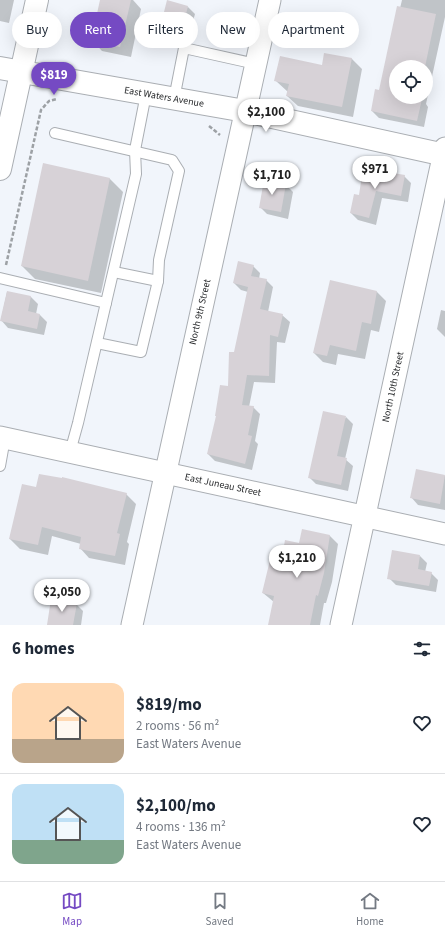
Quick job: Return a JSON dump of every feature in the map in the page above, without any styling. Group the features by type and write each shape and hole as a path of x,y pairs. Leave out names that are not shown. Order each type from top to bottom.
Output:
{"street":[{"path":"0,169 36,0"},
{"name":"North 9th Street","path":"132,625 164,473 270,0"},
{"name":"East Waters Avenue","path":"0,68 21,73 245,111 445,153"},
{"name":"North 10th Street","path":"341,625 445,153"},
{"name":"East Juneau Street","path":"3,438 445,534"}],"lane":[{"path":"174,99 184,48 256,64"},
{"path":"70,452 114,272 136,174 136,150 146,94"},
{"path":"55,133 136,150 172,160 179,171 159,260 158,281 141,352 97,343"},
{"path":"114,272 158,281"},
{"path":"0,278 106,303"},
{"path":"0,466 3,438"}],"building":[{"path":"100,0 131,0 126,21 126,12 97,12"},
{"path":"167,0 188,6 186,12 164,12"},
{"path":"397,6 436,14 426,60 389,60 389,104 421,104 417,121 371,111 375,89 379,90"},
{"path":"324,53 352,58 342,107 286,96 289,84 274,81 280,56 322,65"},
{"path":"43,163 110,178 88,281 21,266"},
{"path":"363,168 405,175 401,196 376,191 369,218 350,213 354,194 359,195"},
{"path":"264,180 286,184 281,212 259,208"},
{"path":"238,261 254,265 251,276 267,279 260,309 283,314 278,337 270,335 269,376 247,375 242,405 254,406 248,435 252,436 245,464 207,454 216,416 220,385 228,386 229,352 234,352 248,287 233,283"},
{"path":"330,280 377,291 371,324 362,322 356,351 330,345 327,356 313,353"},
{"path":"7,291 31,296 28,311 40,314 37,329 0,321"},
{"path":"323,411 346,416 337,456 347,458 341,485 308,478"},
{"path":"416,469 445,475 440,504 410,498"},
{"path":"39,474 62,477 127,493 117,533 120,534 115,556 79,549 81,537 42,527 38,545 9,539 22,484 36,487"},
{"path":"302,529 330,535 324,573 318,596 316,595 310,625 268,625 274,596 262,593 270,560 281,563 285,540 299,543"},
{"path":"392,550 420,555 418,569 432,572 429,586 387,579"},
{"path":"51,599 77,603 73,625 47,625"}]}
